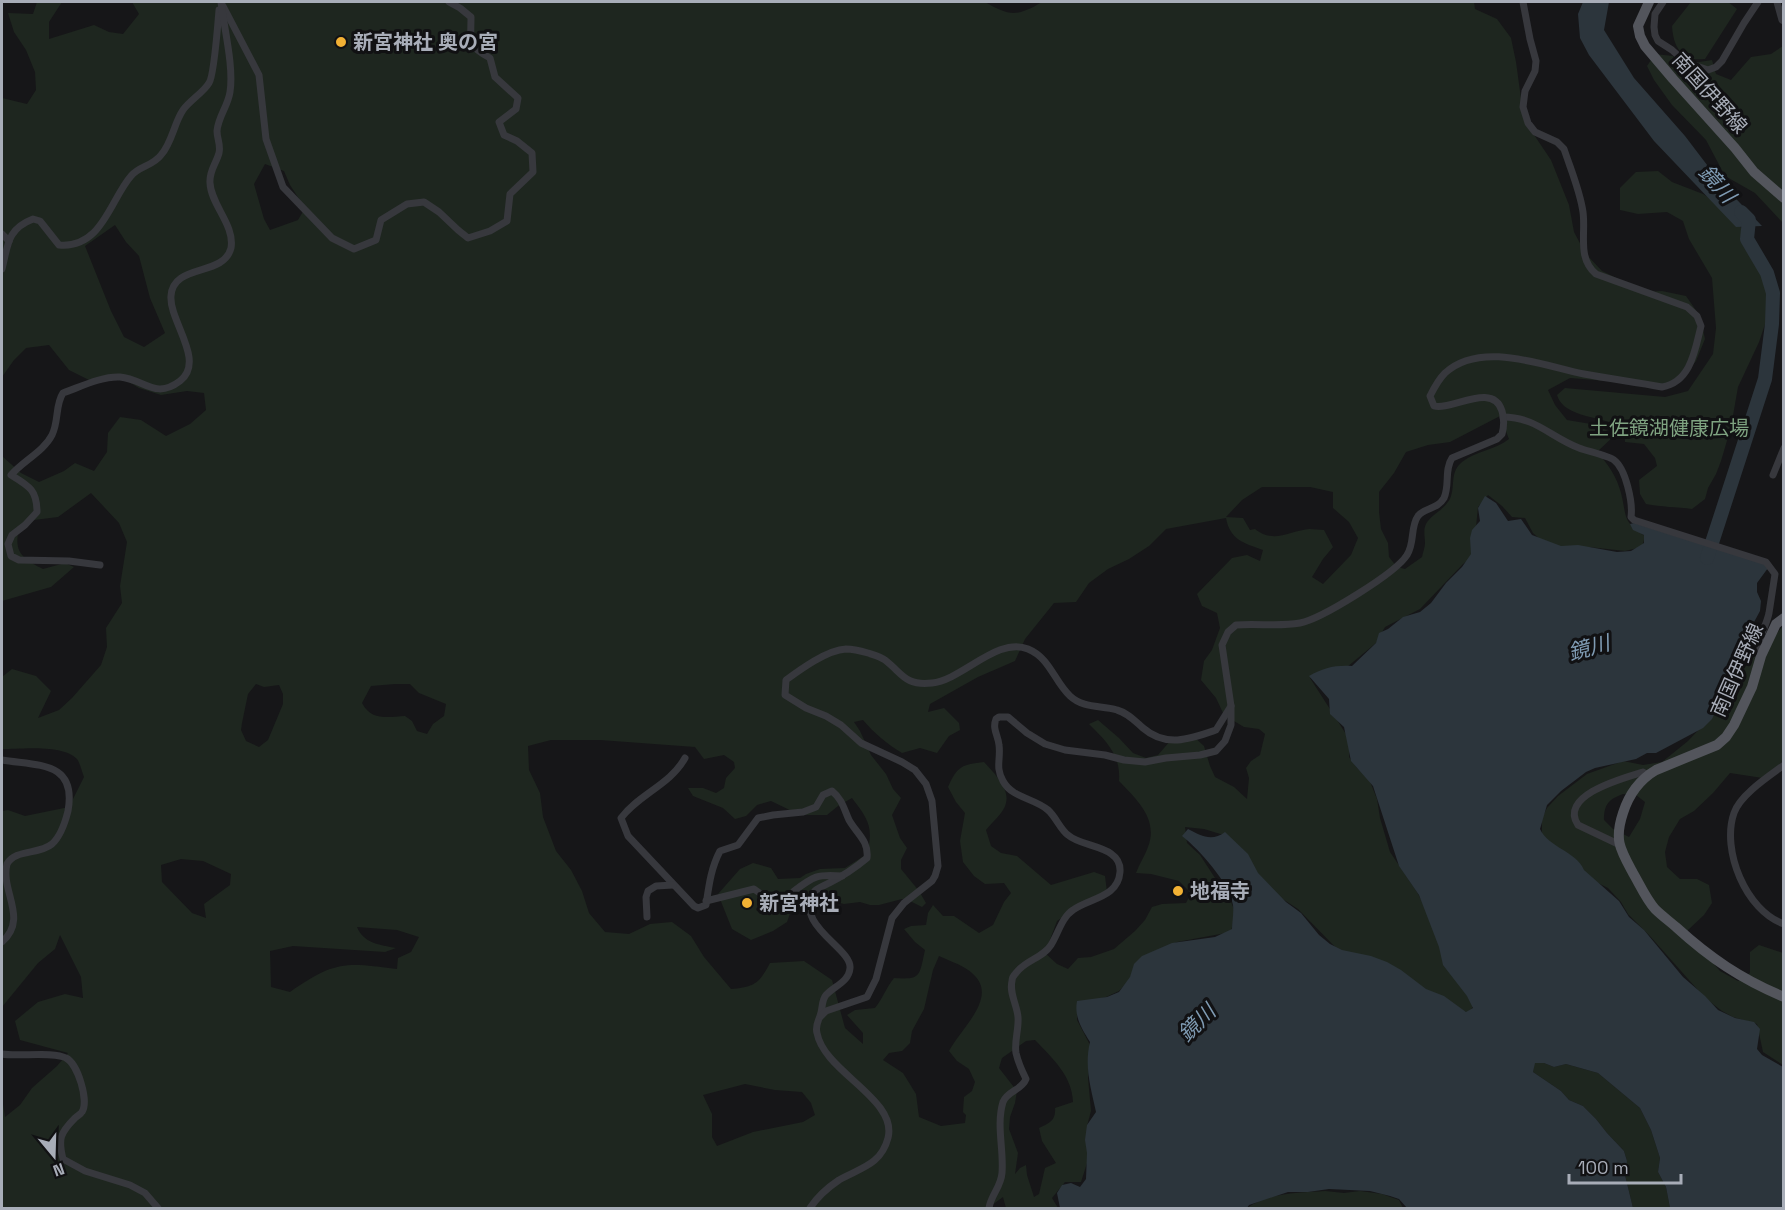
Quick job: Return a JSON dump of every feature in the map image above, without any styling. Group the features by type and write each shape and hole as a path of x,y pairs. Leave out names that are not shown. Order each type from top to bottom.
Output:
{"main road":[{"name":"南国伊野線","path":"1649,2 1638,26 1645,46 1754,172 1784,198"},
{"name":"南国伊野線","path":"1618,844 1618,830 1627,800 1647,775 1717,745 1726,738 1752,687 1761,656 1776,624 1784,618"},
{"path":"1618,844 1654,908 1718,963 1784,997"}],"street":[{"path":"2,269 13,231 21,223 33,219 40,221 59,245 66,246 84,240 108,217 135,171 153,164 162,154 183,110 210,82 220,2 231,89 228,103 218,126 219,156 210,173 210,185 231,237 231,248 220,262 182,277 173,285 171,297 176,319 189,350 187,374 176,384 161,390 120,377 101,380 63,393 53,434 48,442 11,475 33,491 37,502 37,512 12,535 8,544 11,556 19,560 69,561 100,565"},
{"path":"221,2 259,75 266,139 283,187 332,238 354,249 375,240 381,220 407,204 424,202 468,238 490,231 507,221 510,194 533,172 532,153 517,141 504,135 499,122 516,109 518,98 495,77 490,58 476,51 471,42 471,17 448,2"},
{"path":"989,1209 991,1200 1000,1185 1002,1172 1003,1102 1006,1096 1025,1083 1026,1079 1016,1051 1018,1016 1012,992 1012,981 1020,968 1044,954 1071,910 1112,890 1120,871 1118,861 1113,855 1069,837 1048,810 1014,793 1004,783 998,768 1000,751 994,729 996,719 1008,717 1045,744 1065,750 1145,762 1216,751 1225,741 1231,725 1231,706 1221,645 1228,632 1236,625 1291,624 1324,614 1396,566 1407,556 1411,548 1413,528 1417,517 1434,508 1445,496 1447,465 1452,458 1497,439 1502,434 1501,408 1490,398 1459,401 1439,408 1434,406 1430,396 1437,382 1447,371 1480,357 1500,357 1528,360 1584,374 1662,387 1679,380 1693,358 1701,326 1697,316 1688,307 1596,274 1588,266 1582,243 1583,214 1564,149 1557,142 1535,132 1528,123 1523,107 1525,91 1535,71 1536,61 1523,2"},
{"path":"1663,2 1655,14 1654,21 1658,41 1685,62 1708,70 1716,68 1722,61 1758,2"},
{"path":"1777,2 1784,21"},
{"path":"2,234 9,241"},
{"path":"1503,417 1515,417 1534,422 1577,447 1614,460 1622,472 1629,491 1631,517 1634,520 1766,562 1775,574 1768,615 1758,648 1761,656"},
{"path":"1773,475 1784,448"},
{"path":"810,1209 823,1192 874,1162 881,1155 890,1125 877,1101 822,1048 816,1024 826,1011 867,997 876,979 892,918 904,903 932,881 938,866 932,801 926,784 915,770 861,743 841,725 785,695 786,680 827,656 843,649 856,649 885,660 909,681 933,683 957,674 983,658 1016,646 1027,648 1041,656 1060,684 1076,701 1089,706 1118,710 1128,715 1154,737 1165,740 1190,739 1216,730 1231,706"},
{"path":"685,758 680,768 628,809 621,818 628,836 698,908 706,904 712,871 720,851 738,845 758,818 803,812 816,807 823,795 830,791 843,803 850,820 865,841 868,851 867,858 842,876 815,891 809,906 814,922 847,957 850,968 845,980 825,996 821,1016"},
{"path":"2,760 52,768 67,782 69,802 63,827 52,844 44,849 21,854 11,859 6,866 4,877 13,917 12,927 2,942"},
{"path":"1784,765 1742,800 1734,813 1731,832 1733,857 1742,884 1765,913 1784,924"},
{"path":"1618,844 1578,825 1574,819 1574,811 1579,802 1590,792 1643,772 1647,775"},
{"path":"795,891 812,878 825,874 842,876"},
{"path":"647,916 648,891 656,886 674,885"},
{"path":"706,901 754,889 761,894"},
{"path":"2,1054 50,1055 65,1057 69,1060 77,1070 85,1103 82,1113 62,1133 59,1143 63,1159 85,1171 130,1185 145,1193 158,1209"}],"green space":[{"path":"37,2 62,2 49,22 49,39 94,25 109,32 123,34 139,14 132,2 985,2 1013,13 1026,10 1042,2 1474,2 1475,9 1497,19 1511,38 1524,120 1551,160 1569,205 1574,232 1585,253 1602,271 1645,292 1662,291 1686,296 1700,316 1705,339 1696,361 1681,379 1658,385 1570,378 1548,390 1555,405 1567,420 1597,425 1615,435 1597,452 1617,482 1629,522 1645,536 1642,547 1625,551 1589,547 1566,548 1545,544 1533,533 1525,518 1512,517 1488,495 1478,507 1473,557 1463,564 1420,609 1385,627 1376,643 1347,667 1310,678 1346,734 1349,757 1369,779 1377,799 1390,852 1417,892 1475,1003 1469,1013 1340,952 1298,909 1278,896 1254,871 1227,836 1204,829 1185,827 1187,843 1200,855 1228,894 1235,912 1231,932 1177,942 1157,952 1119,991 1078,1005 1077,1020 1090,1045 1088,1078 1091,1111 1087,1126 1089,1157 1081,1182 1065,1182 1052,1198 1058,1208 1006,1208 1003,1197 988,1208 2,1208 2,1097 5,1117 20,1105 32,1088 68,1053 20,1040 15,1021 38,1002 65,994 83,998 81,977 60,935 55,949 38,963 2,1007 2,811 8,810 25,816 69,807 84,777 77,759 71,754 41,748 2,749 2,677 12,669 36,676 51,691 38,718 59,710 72,698 101,665 107,647 106,628 122,603 120,586 127,542 119,523 91,493 58,517 34,520 19,529 19,550 30,562 43,569 65,563 74,567 51,587 2,601 2,456 21,473 39,482 64,471 75,463 94,471 107,452 108,433 120,417 141,420 166,436 190,424 206,410 204,393 187,391 161,395 139,388 119,376 91,381 69,370 49,345 26,348 2,377 2,98 27,104 36,90 35,72 26,50 14,32 8,13 33,14","holes":["265,164 284,171 305,208 298,220 270,230 264,219 254,184","115,225 139,256 150,298 165,333 144,347 124,337 85,246","1500,416 1509,439 1498,446 1467,458 1458,466 1454,474 1449,500 1426,524 1422,557 1405,569 1397,567 1389,557 1388,543 1381,529 1379,492 1394,473 1406,452 1428,445 1450,442","1262,487 1310,487 1333,492 1333,508 1349,522 1358,538 1351,555 1323,584 1312,577 1333,547 1324,530 1309,529 1269,536 1255,529 1250,530 1243,518 1226,517 1242,500","1226,518 1234,536 1244,543 1263,550 1260,561 1247,555 1232,558 1197,594 1202,606 1217,613 1220,628 1212,650 1204,661 1201,680 1216,698 1224,715 1244,727 1259,729 1265,734 1260,755 1246,768 1249,778 1247,799 1234,787 1215,777 1204,746 1193,736 1171,740 1158,755 1146,758 1133,753 1098,720 1089,724 1111,749 1118,764 1119,781 1139,802 1148,819 1151,837 1136,873 1179,881 1191,893 1186,903 1162,904 1152,907 1145,920 1114,949 1091,957 1078,958 1068,969 1057,964 1045,953 1057,921 1107,892 1105,876 1094,872 1051,885 1017,856 1001,853 991,846 986,830 1003,810 1007,797 1000,781 984,762 962,767 948,787 965,813 960,841 963,862 974,876 985,884 1004,883 1011,893 993,925 979,933 954,916 943,916 933,905 928,913 926,925 904,929 925,950 920,971 915,977 894,978 875,1008 855,1010 847,1015 863,1033 863,1044 845,1028 832,980 804,961 770,963 755,983 731,989 704,957 691,936 672,922 650,924 629,934 605,932 589,913 582,891 571,870 556,851 543,817 540,793 529,770 528,746 551,740 600,740 695,747 704,759 724,755 734,762 735,768 726,778 724,788 716,793 703,788 688,788 693,796 723,808 735,819 746,816 757,805 771,801 800,815 827,815 852,798 862,812 870,830 867,854 845,868 820,869 800,878 778,879 771,868 753,863 740,869 718,894 732,929 751,940 787,922 794,902 816,891 833,901 844,904 860,902 879,905 902,899 922,907 926,903 901,869 901,860 907,848 900,838 892,815 901,798 871,755 854,722 863,720 881,738 902,753 920,748 937,753 949,736 960,730 959,723 944,708 928,712 930,704 978,677 1015,661 1025,639 1054,603 1076,602 1089,583 1108,569 1149,546 1166,529","256,684 264,687 279,685 283,694 283,704 268,740 259,747 246,741 241,730 248,694","395,684 410,684 419,693 446,704 444,716 433,724 427,734 417,731 412,721 405,716 380,717 366,709 362,703 371,686","181,859 203,861 231,874 230,885 204,904 206,918 192,913 162,882 161,865","357,927 397,930 419,937 411,952 398,958 397,969 365,965 340,966 318,974 290,992 271,987 270,951 293,946 385,952 396,948 363,937","939,956 965,968 976,977 981,987 981,998 977,1009 949,1051 957,1061 969,1069 975,1082 972,1091 964,1097 965,1123 941,1126 919,1117 916,1094 903,1073 883,1060 889,1053 902,1051 910,1043 912,1031 924,1009 933,970","1035,1040 1065,1075 1072,1092 1073,1102 1055,1108 1052,1121 1039,1128 1042,1141 1056,1163 1045,1168 1039,1194 1034,1197 1026,1165 1015,1174 1018,1153 1009,1129 1017,1091 999,1068 1002,1058 1026,1041","745,1084 802,1092 811,1103 815,1115 803,1122 753,1132 717,1146 712,1137 712,1114 703,1095"]},
{"path":"1691,2 1728,2 1737,9 1705,59 1685,56 1678,49 1673,36 1672,26"},
{"path":"1783,46 1783,223 1755,193 1725,176 1706,140 1672,105 1647,66 1655,54 1673,56 1682,68 1712,60 1716,74 1731,80 1751,57 1771,54"},
{"name":"土佐鏡湖健康広場","path":"1658,171 1672,182 1703,194 1722,206 1737,220 1763,265 1770,282 1767,318 1759,342 1738,387 1731,427 1721,461 1705,499 1692,509 1646,504 1640,494 1639,480 1657,466 1655,458 1644,444 1625,442 1624,428 1576,413 1561,403 1557,395 1565,388 1665,397 1688,391 1713,354 1716,328 1712,278 1689,239 1683,221 1667,212 1638,214 1620,210 1620,188 1636,172"},
{"path":"1783,626 1783,760 1769,779 1730,773 1694,811 1680,819 1669,837 1665,852 1667,867 1680,879 1697,879 1709,885 1712,903 1704,915 1688,930 1688,942 1706,955 1720,971 1738,981 1750,973 1750,952 1759,945 1783,953 1783,1065 1763,1052 1757,1024 1733,1017 1705,998 1628,914 1608,888 1596,882 1563,851 1551,846 1542,834 1542,818 1547,808 1558,796 1587,774 1623,761 1643,765 1662,762 1688,741 1726,701 1743,666 1761,651","holes":["1636,795 1645,802 1640,819 1629,837 1613,829 1604,820 1605,810 1608,803 1618,796"]},
{"path":"1534,1063 1544,1063 1554,1067 1566,1064 1598,1073 1640,1108 1651,1130 1660,1158 1658,1172 1666,1187 1670,1208 1633,1208 1625,1175 1627,1161 1624,1151 1583,1106 1569,1100 1561,1091 1533,1072"},
{"path":"1325,1191 1344,1193 1360,1191 1382,1194 1399,1200 1403,1208 1247,1208 1274,1196"}],"water":[{"path":"1583,2 1609,2 1604,30 1634,78 1685,136 1720,182 1762,226 1736,227 1654,141 1589,55 1580,38 1578,14"},
{"path":"1485,496 1496,503 1508,521 1521,519 1532,535 1561,546 1578,545 1617,552 1631,551 1644,543 1644,535 1633,530 1630,524 1634,523 1765,564 1768,568 1757,583 1757,592 1761,601 1760,611 1751,634 1745,641 1742,660 1728,684 1727,698 1719,704 1712,719 1703,728 1656,753 1647,753 1636,759 1586,772 1547,805 1540,829 1550,841 1575,858 1584,870 1619,901 1629,917 1644,930 1683,977 1718,1010 1735,1018 1754,1022 1760,1029 1757,1049 1762,1055 1783,1067 1783,1208 1670,1208 1666,1187 1658,1172 1660,1158 1651,1130 1640,1108 1598,1073 1566,1064 1554,1067 1544,1063 1535,1063 1533,1072 1561,1091 1569,1100 1583,1106 1624,1151 1627,1161 1625,1175 1633,1208 1407,1208 1399,1199 1370,1191 1329,1189 1288,1192 1249,1205 1247,1208 1060,1208 1057,1193 1062,1185 1071,1183 1080,1187 1086,1179 1087,1125 1096,1112 1088,1069 1090,1042 1078,1018 1077,1001 1107,997 1119,992 1130,977 1134,964 1142,956 1172,943 1215,937 1232,929 1231,897 1213,868 1182,836 1188,829 1202,836 1211,837 1225,832 1248,854 1258,873 1330,944 1342,950 1387,962 1426,989 1444,996 1466,1012 1473,1008 1467,996 1443,965 1439,947 1419,895 1399,866 1373,786 1351,761 1344,727 1330,714 1329,699 1309,676 1329,668 1352,666 1376,643 1379,633 1403,617 1420,612 1431,603 1471,554 1470,538 1472,530 1480,521 1478,508"}],"waterway":[{"name":"鏡川","path":"1707,558 1765,379 1772,324 1773,293 1767,273 1747,239 1749,220 1741,212"}],"place":[{"name":"新宮神社 奥の宮","path":"341,42"},
{"name":"地福寺","path":"1178,891"},
{"name":"新宮神社","path":"747,903"}]}
